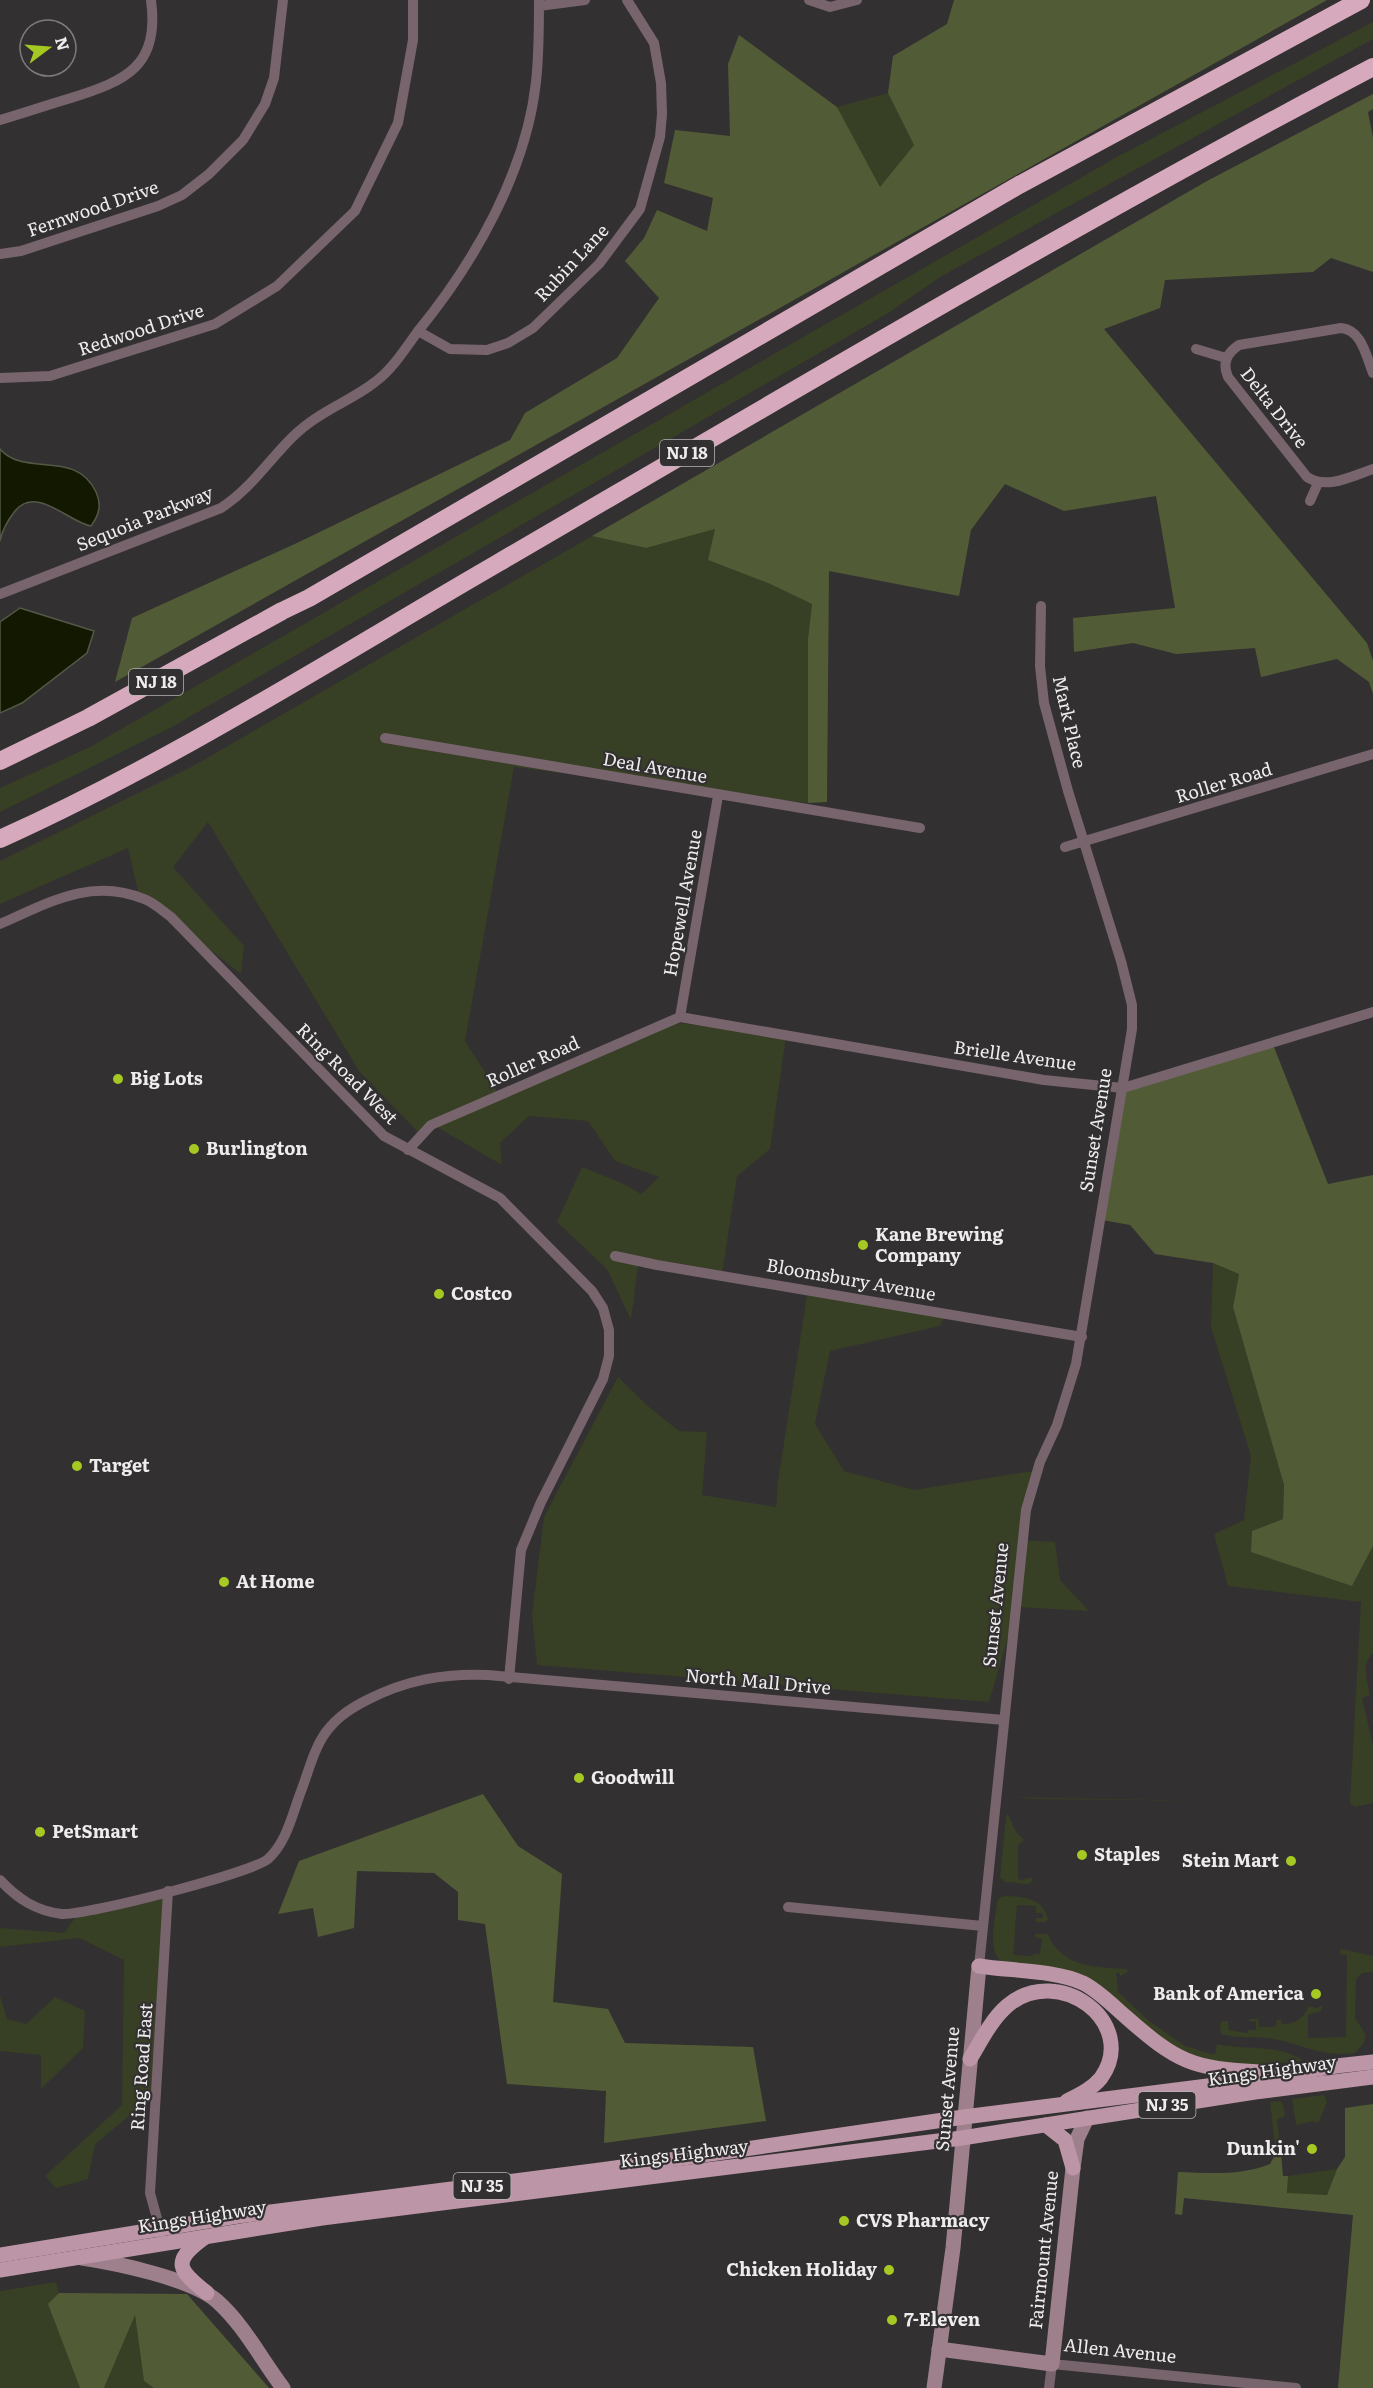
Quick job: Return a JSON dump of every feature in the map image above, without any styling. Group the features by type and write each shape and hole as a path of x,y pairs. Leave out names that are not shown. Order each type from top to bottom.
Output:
{"highway":[{"name":"NJ 18","path":"0,761 88,718 309,598 1019,185 1361,0"},
{"name":"NJ 18","path":"0,838 94,794 222,724 1005,268 1373,67"}],"main road":[{"path":"979,1966 1064,1976 1084,1983 1097,1991 1155,2042 1182,2060 1217,2069 1291,2073"},
{"path":"970,2058 996,2017 1018,1998 1048,1990 1065,1992 1077,1997 1090,2006 1103,2023 1109,2040 1109,2058 1106,2069 1096,2084 1059,2105"},
{"name":"Kings Highway","path":"0,2270 76,2257 162,2236 302,2207 812,2141 964,2117 1191,2089 1373,2062"},
{"name":"Kings Highway","path":"0,2255 162,2236 208,2235 322,2218 962,2138 1254,2092 1373,2077"},
{"path":"1046,2126 1065,2140 1073,2168"},
{"path":"207,2293 185,2273 182,2262 187,2250 208,2235"}],"street":[{"path":"0,120 110,86 132,72 150,44 152,0"},
{"name":"Fernwood Drive","path":"0,254 21,251 158,206 183,195 209,174 243,140 265,104 274,78 284,0"},
{"name":"Redwood Drive","path":"0,378 50,376 215,324 277,286 355,211 398,123 413,40 413,0"},
{"path":"539,3 585,0"},
{"name":"Rubin Lane","path":"418,331 450,349 487,350 508,343 533,328 599,264 640,209 660,137 661,83 654,43 627,0"},
{"path":"809,0 831,7 857,0"},
{"name":"Sequoia Parkway","path":"0,594 221,508 249,487 294,436 309,423 376,382 418,331 465,267 492,220 509,180 527,126 536,83 539,3"},
{"name":"Delta Drive","path":"1318,483 1307,477 1228,377 1225,366 1226,358 1239,345 1341,328 1351,331 1359,338 1373,373"},
{"path":"1196,349 1226,358"},
{"path":"1310,501 1318,483 1330,482 1373,469"},
{"name":"Mark Place","path":"1041,606 1040,666 1044,703 1084,842"},
{"name":"Deal Avenue","path":"385,738 718,796 920,828"},
{"name":"Roller Road","path":"1065,847 1373,754"},
{"name":"Hopewell Avenue","path":"680,1017 718,796"},
{"name":"Sunset Avenue","path":"934,2388 954,2239 964,2117 1026,1510 1040,1462 1064,1406 1082,1337 1132,1029 1132,1005 1121,961 1084,842"},
{"name":"Ring Road West","path":"0,924 63,897 91,890 119,891 146,899 171,917 384,1136 500,1198 592,1292 603,1308 609,1330 609,1356 603,1379 541,1502 521,1550 509,1679"},
{"name":"Brielle Avenue","path":"680,1017 1044,1080 1123,1088 1373,1012"},
{"name":"Roller Road","path":"408,1150 431,1125 680,1017"},
{"name":"Bloomsbury Avenue","path":"615,1256 1082,1337"},
{"path":"0,1880 11,1892 34,1907 76,1914 243,1871 266,1860 284,1837 321,1740 333,1723 349,1710 381,1693 429,1678 461,1674 509,1679"},
{"name":"North Mall Drive","path":"509,1679 1004,1720"},
{"name":"Ring Road East","path":"162,2236 150,2193 168,1891"},
{"path":"788,1907 983,1926"},
{"name":"Fairmount Avenue","path":"1050,2388 1073,2168 1077,2139 1087,2118"},
{"path":"76,2257 122,2266 207,2293 234,2319 283,2388"},
{"name":"Allen Avenue","path":"939,2349 1052,2364 1296,2388"}],"shaded area":[{"path":"1373,22 1373,39 940,277 890,312 172,727 0,812 0,788 90,747 1115,158"},
{"path":"888,93 914,145 880,188 837,107"},
{"path":"0,449 10,457 23,462 63,467 76,471 87,479 99,501 98,514 91,526 53,507 33,502 24,504 15,511 0,541"},
{"path":"715,529 768,583 812,604 808,639 808,803 514,767 465,1041 499,1094 671,1022 786,1036 770,1149 737,1176 722,1275 639,1258 631,1320 607,1269 557,1222 582,1167 624,1184 641,1194 659,1177 615,1161 588,1121 529,1116 500,1143 502,1165 435,1126 418,1132 359,1071 208,822 173,867 244,946 241,974 138,891 128,848 0,904 0,861 193,766 592,536 646,548"},
{"path":"20,608 94,631 87,653 22,703 0,713 0,622"},
{"path":"1213,1263 1239,1274 1233,1307 1284,1485 1283,1519 1252,1531 1352,1586 1373,1546 1373,1653 1366,1668 1370,1695 1362,1698 1373,1745 1373,1803 1355,1807 1350,1803 1361,1602 1228,1586 1214,1534 1244,1520 1251,1456 1211,1327"},
{"path":"808,1289 947,1312 940,1326 830,1351 815,1424 844,1471 914,1490 1039,1470 1022,1540 1055,1542 1060,1580 1089,1611 1017,1607 989,1702 537,1665 532,1615 544,1517 618,1377 649,1407 679,1431 707,1432 702,1495 776,1507"},
{"path":"1009,1797 1211,1801 1036,1799"},
{"path":"1008,1814 1016,1832 1024,1840 1018,1845 1018,1878 1022,1881 1032,1878 1028,1884 1006,1882 1000,1878"},
{"path":"170,1888 157,2093 95,2144 88,2179 56,2188 45,2176 122,2105 124,1960 79,1938 0,1947 0,1928 64,1933 80,1911"},
{"path":"1000,1897 1037,1902 1048,1919 1045,1922 1036,1922 1036,1918 1043,1918 1043,1913 1036,1913 1036,1906 1017,1905 1013,1955 1040,1954 1042,1939 1035,1937 1035,1934 1047,1934 1056,1948 1074,1961 1090,1966 1127,1969 1128,1972 1120,1976 1120,1973 1116,1973 1118,1992 1149,2021 1185,2046 1212,2054 1215,2054 1217,2044 1274,2050 1285,2052 1303,2061 1247,2066 1198,2059 1162,2039 1100,1986 1002,1962 994,1950 993,1934 997,1902"},
{"path":"1342,1949 1373,1956 1373,1972 1362,1973 1356,1979 1355,2018 1366,2035 1364,2043 1355,2053 1332,2054 1273,2039 1221,2034 1222,2021 1228,2021 1229,2030 1247,2033 1249,2030 1256,2030 1256,2022 1249,2021 1249,2019 1258,2019 1259,2027 1275,2027 1277,2020 1281,2020 1282,2024 1291,2023 1302,2017 1309,2006 1317,2008 1323,2005 1321,2011 1308,2015 1308,2038 1346,2037 1347,1955 1340,1954"},
{"path":"0,1996 7,2019 26,2024 55,1997 85,2011 83,2048 41,2089 41,2055 0,2051"},
{"path":"1324,2095 1327,2102 1319,2122 1296,2125 1292,2099"},
{"path":"1280,2101 1283,2104 1285,2116 1277,2120 1281,2154 1276,2155 1270,2102"},
{"path":"1337,2169 1327,2195 1287,2194 1288,2176"},
{"path":"56,2282 59,2293 49,2305 80,2388 0,2388 0,2291"},
{"path":"135,2314 144,2381 154,2388 104,2388"}],"green space":[{"path":"954,0 1327,0 115,682 132,618 299,542 510,440 525,413 617,358 659,298 625,261 644,238 657,210 707,231 713,198 664,183 675,130 730,136 728,64 739,35 837,107 880,187 914,145 888,93 893,56 947,24"},
{"path":"1373,94 1373,109 1368,112 1373,138 1373,272 1331,258 1313,272 1165,280 1160,308 1104,329 1367,643 1373,661 1373,694 1369,682 1337,659 1261,677 1255,648 1176,654 1133,643 1074,652 1073,618 1175,608 1156,496 1064,511 1005,484 971,530 959,596 829,571 827,802 808,803 808,639 812,604 768,583 708,560 715,529 646,548 592,536 1207,181"},
{"path":"1272,1042 1328,1184 1373,1175 1373,1546 1352,1586 1251,1552 1252,1531 1283,1519 1284,1485 1233,1307 1239,1274 1213,1263 1155,1254 1130,1225 1102,1220 1123,1093"},
{"path":"483,1794 518,1846 562,1874 553,2002 608,2009 625,2043 753,2047 766,2121 604,2143 606,2091 507,2084 485,1924 458,1920 458,1892 434,1873 357,1871 354,1928 318,1937 313,1908 278,1914 299,1861"},
{"path":"1373,2104 1373,2388 1338,2388 1353,2215 1184,2198 1182,2215 1175,2214 1178,2172 1225,2173 1248,2170 1270,2164 1275,2155 1281,2154 1283,2176 1288,2176 1287,2193 1327,2195 1337,2169 1345,2157 1345,2108"},
{"path":"59,2293 187,2294 269,2388 154,2388 144,2381 135,2315 104,2388 80,2388 48,2304"}],"place":[{"name":"Big Lots","path":"118,1079"},
{"name":"Burlington","path":"194,1149"},
{"name":"Kane Brewing Company","path":"863,1245"},
{"name":"Costco","path":"439,1294"},
{"name":"Target","path":"77,1466"},
{"name":"At Home","path":"224,1582"},
{"name":"Goodwill","path":"579,1778"},
{"name":"PetSmart","path":"40,1832"},
{"name":"Staples","path":"1082,1855"},
{"name":"Stein Mart","path":"1291,1861"},
{"name":"Bank of America","path":"1316,1994"},
{"name":"Dunkin'","path":"1312,2149"},
{"name":"CVS Pharmacy","path":"844,2221"},
{"name":"Chicken Holiday","path":"889,2270"},
{"name":"7-Eleven","path":"892,2320"}]}
